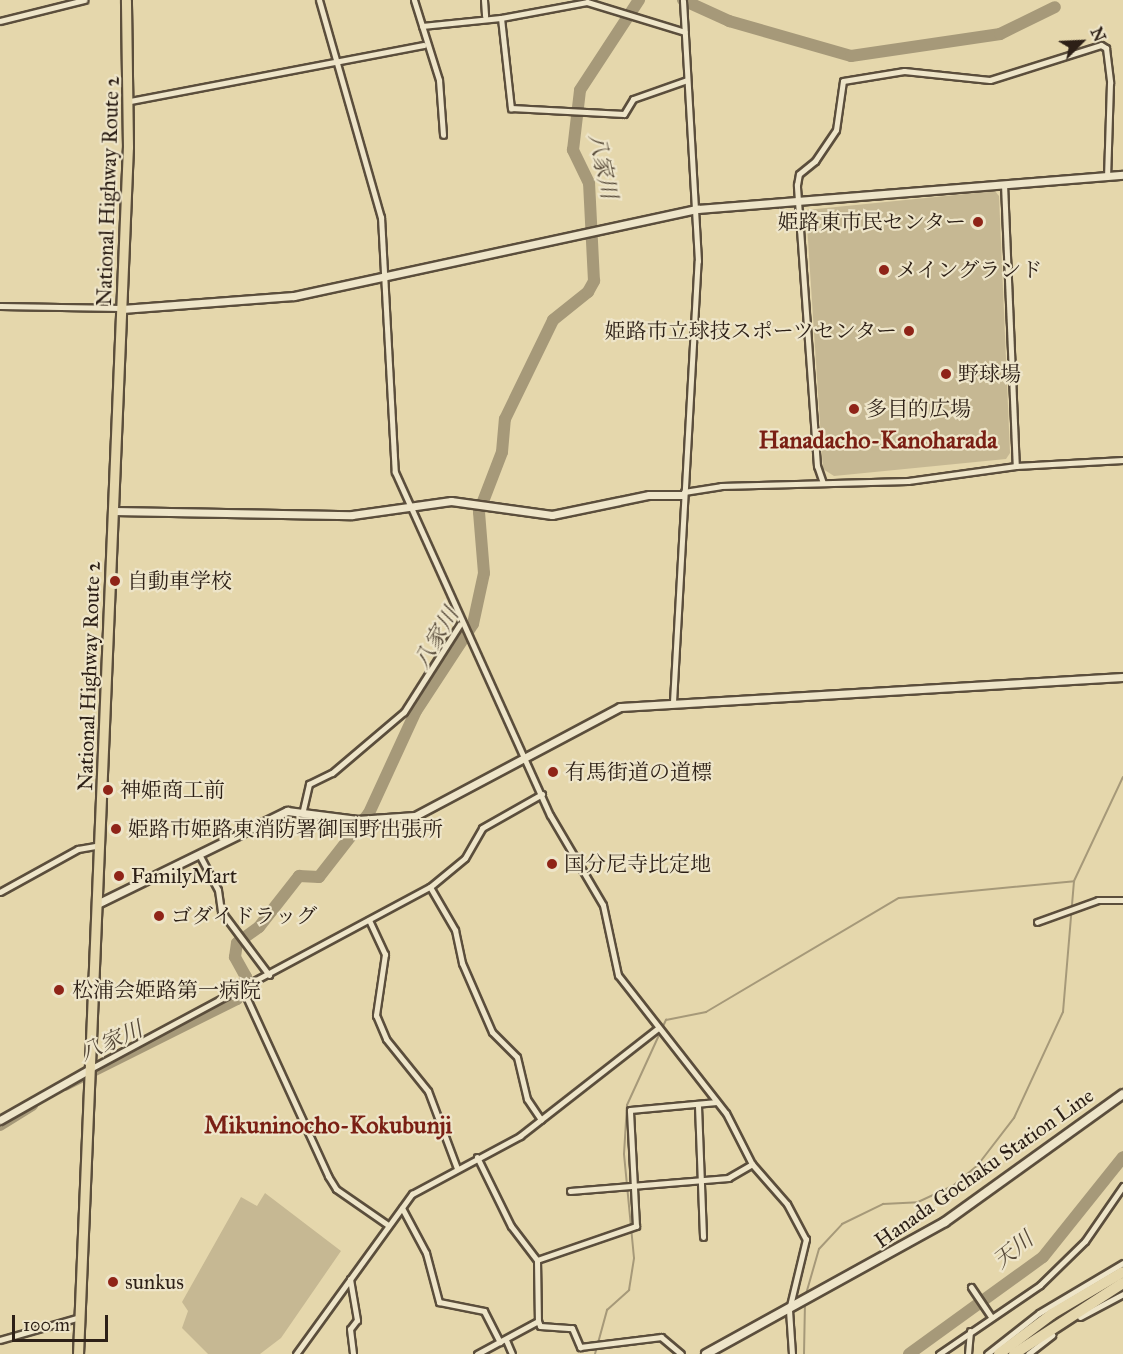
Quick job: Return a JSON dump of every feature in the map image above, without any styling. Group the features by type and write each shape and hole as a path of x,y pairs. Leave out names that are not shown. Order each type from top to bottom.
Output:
{"highway":[{"name":"National Highway Route 2","path":"78,1354 130,101 126,0"},
{"path":"999,1354 1052,1314 1123,1272"},
{"path":"1014,1354 1123,1283"}],"main road":[{"name":"Hanada Gochaku Station Line","path":"706,1354 809,1300 945,1222 1123,1094"}],"street":[{"path":"0,21 84,0"},
{"path":"319,0 381,217 388,276 395,472 460,624 528,757 542,794 603,905 618,975 657,1029 717,1102 752,1164 787,1204 806,1239 793,1308 792,1354"},
{"path":"414,0 422,26 424,45 439,81 443,135"},
{"path":"484,0 486,16"},
{"path":"673,702 698,209 683,0"},
{"path":"422,26 486,16 501,18 587,3 684,32"},
{"path":"501,18 511,108 624,114 633,99 687,80"},
{"path":"130,101 338,64 424,45"},
{"path":"823,483 816,466 798,201 799,174 815,161 836,130 843,81 904,70 990,80 1101,45 1106,48 1110,83 1107,176"},
{"path":"0,306 122,309 294,296 698,209 1123,175"},
{"path":"1004,184 1017,466"},
{"path":"114,511 352,515 451,501 552,515 649,495 823,483 908,481 1017,466 1123,460"},
{"path":"303,810 309,784 332,773 404,712 460,624"},
{"path":"98,904 201,858 271,817 303,810 357,820 415,816 620,707 673,702 1123,677"},
{"path":"0,1120 90,1069 243,990 430,887 465,858 482,828 542,794"},
{"path":"0,892 78,849 100,845"},
{"path":"201,858 218,890 221,911 269,975"},
{"path":"430,887 454,930 462,963 492,1032 517,1057 527,1099 541,1120"},
{"path":"1037,922 1098,900 1123,900"},
{"path":"369,920 385,954 376,1015 386,1039 428,1091 457,1168"},
{"path":"243,990 336,1189 388,1225"},
{"path":"296,1354 412,1194 541,1120 657,1029"},
{"path":"537,1260 636,1226 632,1185 630,1110 698,1106 717,1102"},
{"path":"698,1106 703,1237"},
{"path":"477,1157 511,1226 537,1260 540,1326 572,1328 580,1347 661,1337 681,1354"},
{"path":"570,1191 728,1178 752,1164"},
{"path":"939,1354 1065,1262 1123,1186"},
{"path":"402,1208 426,1253 439,1302 484,1311 512,1354"},
{"path":"987,1354 1039,1313 1123,1263"},
{"path":"350,1279 357,1320 350,1329 353,1354"},
{"path":"970,1287 991,1317"},
{"path":"1028,1354 1123,1294"},
{"path":"0,1340 80,1317"},
{"path":"477,1354 538,1321"},
{"path":"968,1354 970,1331"}],"shaded area":[{"name":"姫路市立球技スポーツセンター","path":"995,191 999,196 1010,453 1006,459 834,476 823,469 806,210"},
{"path":"265,1193 341,1251 281,1338 260,1354 208,1354 182,1328 188,1311 182,1302 241,1197 257,1206"}],"waterway":[{"name":"八家川","path":"65,1085 237,999 246,977 235,957 237,943 259,927 299,876 319,877 369,813 416,711 473,624 484,573 479,512 502,452 505,419 553,320 588,292 594,281 589,183 573,150 580,90 639,0"},
{"name":"八家川","path":"683,0 729,21 851,56 1000,34 1055,7"},
{"path":"806,1294 819,1249 842,1224 883,1204 918,1202 954,1185 977,1166 1014,1118 1063,1012 1074,881 1123,777"},
{"path":"595,1354 607,1310 629,1290 634,1258 624,1154 627,1105 666,1020 706,1012 899,898 1074,881"},
{"name":"八家川","path":"0,1125 32,1105"},
{"name":"天川","path":"909,1354 1043,1257 1123,1157"},
{"path":"804,1354 805,1303"}],"place":[{"name":"姫路東市民センター","path":"978,222"},
{"name":"メイングランド","path":"884,270"},
{"name":"姫路市立球技スポーツセンター","path":"909,331"},
{"name":"野球場","path":"946,374"},
{"name":"多目的広場","path":"854,409"},
{"name":"自動車学校","path":"115,581"},
{"name":"有馬街道の道標","path":"553,772"},
{"name":"神姫商工前","path":"108,790"},
{"name":"姫路市姫路東消防署御国野出張所","path":"116,829"},
{"name":"国分尼寺比定地","path":"552,864"},
{"name":"FamilyMart","path":"119,876"},
{"name":"ゴダイドラッグ","path":"159,916"},
{"name":"松浦会姫路第一病院","path":"59,990"},
{"name":"sunkus","path":"113,1282"}],"district":[{"name":"Hanadacho-Kanoharada","path":"878,441"},
{"name":"Mikuninocho-Kokubunji","path":"328,1126"}]}
